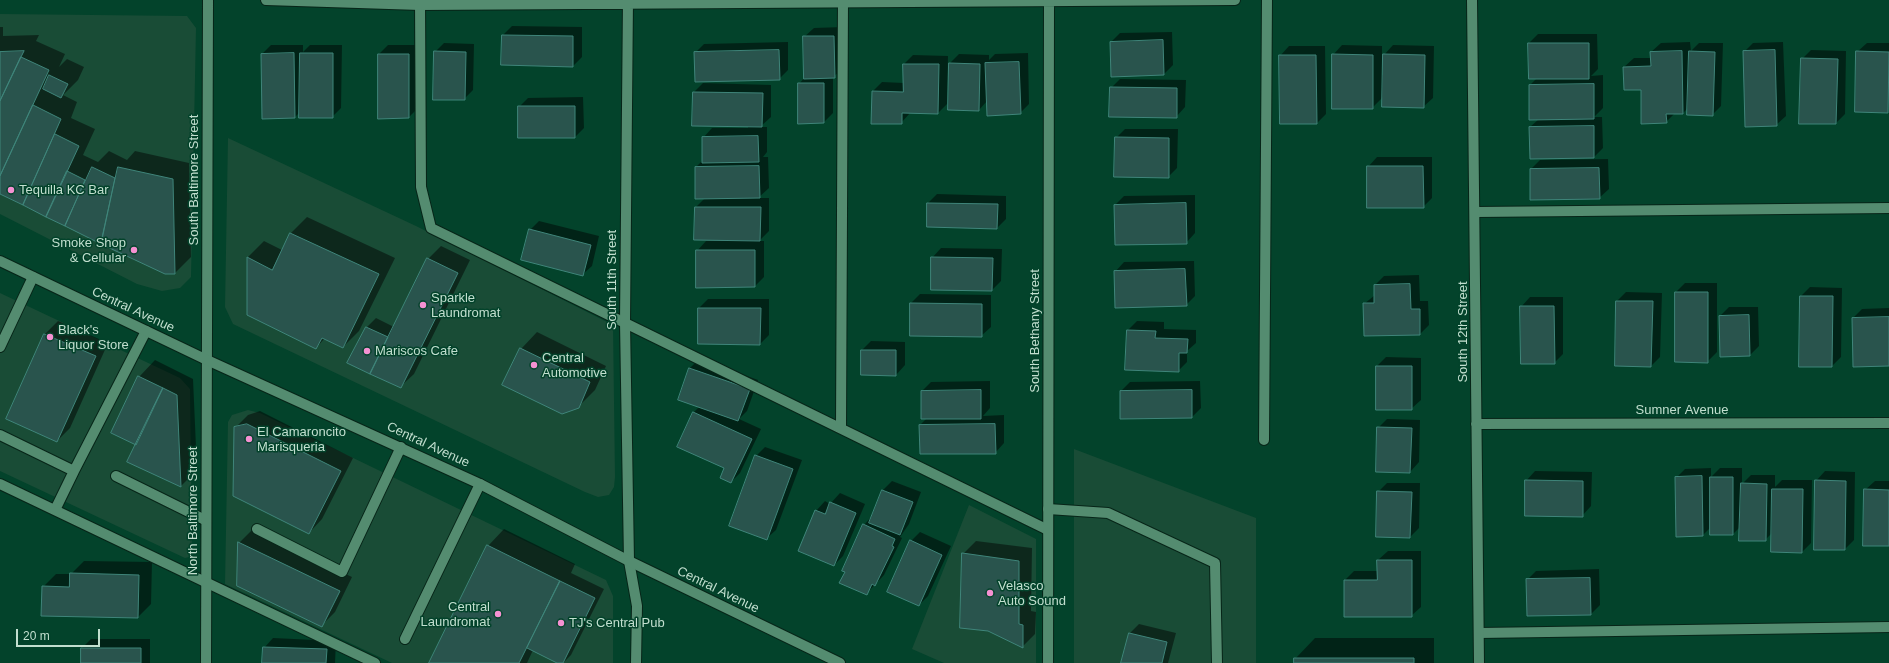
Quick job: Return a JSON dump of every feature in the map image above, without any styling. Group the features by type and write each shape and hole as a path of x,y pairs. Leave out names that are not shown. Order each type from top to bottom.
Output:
{"street":[{"name":"South Baltimore Street","path":"207,360 208,0"},
{"path":"266,0 420,2 1235,0"},
{"path":"1264,440 1266,0"},
{"name":"South 12th Street","path":"1472,0 1476,212 1476,424 1479,663"},
{"name":"South Bethany Street","path":"1048,663 1049,1"},
{"path":"420,2 421,187 431,228 1048,530"},
{"name":"South 11th Street","path":"628,2 625,322 629,561 637,606 636,663"},
{"path":"841,428 843,2"},
{"path":"1476,212 1889,208"},
{"name":"Central Avenue","path":"0,261 207,360 480,484 629,561 840,663"},
{"path":"0,346 33,277"},
{"path":"55,510 146,331"},
{"name":"North Baltimore Street","path":"206,663 205,520 207,360"},
{"name":"Sumner Avenue","path":"1476,424 1889,423"},
{"path":"0,435 74,471"},
{"path":"257,529 342,572 401,447"},
{"path":"116,476 205,520"},
{"path":"0,484 375,663"},
{"path":"405,639 480,484"},
{"path":"1048,509 1108,513 1215,563 1217,663"},
{"path":"1479,633 1889,627"}],"shaded area":[{"path":"0,14 187,16 196,28 191,277 180,288 162,291 137,284 0,214"},
{"path":"228,138 416,226 613,325 615,477 614,487 609,495 598,497 585,492 233,324 225,307"},
{"path":"0,293 180,378 190,389 192,552 189,557 185,558 0,471"},
{"path":"248,410 260,413 606,580 613,596 613,663 392,663 225,584 228,422 232,415"},
{"path":"1074,449 1256,518 1256,663 1074,663"},
{"path":"969,505 1036,539 1036,663 944,663 912,649"}],"building":[{"path":"502,35 573,36 573,67 501,65"},
{"path":"803,36 834,36 835,78 804,79"},
{"path":"1163,40 1164,75 1111,77 1110,42"},
{"path":"1528,43 1589,43 1589,79 1529,79"},
{"path":"779,50 780,80 695,82 694,52"},
{"path":"1775,50 1777,126 1745,127 1743,51"},
{"path":"24,51 21,57 0,101 0,52"},
{"path":"434,51 466,52 465,100 433,100"},
{"path":"1682,51 1683,114 1666,114 1667,123 1641,124 1641,90 1624,90 1623,67 1651,66 1650,52"},
{"path":"1689,51 1715,52 1713,116 1687,115"},
{"path":"1856,51 1889,52 1888,113 1855,112"},
{"path":"294,53 295,118 262,119 261,54"},
{"path":"300,53 333,53 333,118 299,118"},
{"path":"378,54 409,54 409,118 378,119"},
{"path":"1332,54 1373,55 1373,109 1332,109"},
{"path":"1383,54 1425,55 1424,108 1382,107"},
{"path":"1279,55 1316,55 1317,124 1280,124"},
{"path":"21,57 49,70 0,176 0,101"},
{"path":"1801,58 1838,59 1836,124 1799,124"},
{"path":"1019,62 1021,114 987,116 985,63"},
{"path":"949,63 980,64 979,111 948,110"},
{"path":"903,64 939,64 938,114 902,113 902,124 871,124 872,91 903,92"},
{"path":"49,75 68,84 61,98 43,89"},
{"path":"798,83 824,83 824,123 798,124"},
{"path":"1594,84 1594,119 1529,120 1529,85"},
{"path":"1110,87 1177,88 1177,118 1109,117"},
{"path":"693,92 763,93 762,127 692,126"},
{"path":"33,105 61,119 23,205 0,194 0,176"},
{"path":"518,106 575,106 575,138 518,138"},
{"path":"1594,126 1594,158 1530,159 1529,127"},
{"path":"55,134 79,146 46,217 23,205"},
{"path":"758,136 759,162 702,163 702,137"},
{"path":"1115,137 1169,138 1169,178 1114,177"},
{"path":"759,166 760,198 695,199 695,167"},
{"path":"1367,166 1423,166 1424,208 1367,208"},
{"path":"92,167 115,178 101,244 65,226"},
{"path":"118,167 173,179 175,274 165,274 101,244"},
{"path":"1599,168 1600,199 1530,200 1530,169"},
{"path":"67,171 85,180 65,226 46,217"},
{"path":"927,203 998,204 997,229 927,227"},
{"path":"1186,203 1187,244 1115,245 1114,205"},
{"path":"695,207 761,207 760,241 694,240"},
{"path":"529,229 591,245 583,276 521,260"},
{"path":"290,233 379,274 343,348 322,338 316,349 247,315 247,257 272,270"},
{"path":"696,250 755,250 755,287 696,288"},
{"path":"931,257 993,258 992,291 931,290"},
{"name":"Sparkle Laundromat","path":"427,258 458,273 401,388 370,374"},
{"path":"1185,269 1187,306 1115,308 1114,271"},
{"path":"1410,284 1411,309 1420,309 1420,335 1364,336 1363,303 1374,303 1374,285"},
{"path":"1675,292 1708,292 1708,363 1675,362"},
{"path":"1800,296 1833,296 1832,367 1799,367"},
{"path":"1616,301 1653,301 1651,367 1615,366"},
{"path":"910,303 982,304 982,337 910,336"},
{"path":"1520,306 1554,306 1555,364 1521,364"},
{"path":"698,308 761,308 760,345 698,344"},
{"path":"1749,315 1750,356 1720,357 1719,316"},
{"path":"1889,317 1889,366 1853,367 1852,318"},
{"name":"Mariscos Cafe","path":"366,327 388,337 370,374 347,363"},
{"path":"1127,330 1156,331 1155,338 1188,339 1187,353 1179,353 1179,372 1125,370"},
{"path":"44,334 96,356 57,442 6,419"},
{"name":"Central Automotive","path":"520,348 590,382 579,408 562,414 502,385"},
{"path":"861,350 896,350 896,376 861,375"},
{"path":"1376,366 1412,366 1412,410 1376,410"},
{"path":"689,368 750,389 738,421 678,400"},
{"path":"138,376 163,388 136,445 111,433"},
{"path":"163,388 177,395 181,487 127,462"},
{"path":"981,390 981,419 921,419 921,391"},
{"path":"1192,390 1192,418 1120,419 1120,391"},
{"path":"693,412 752,439 731,483 720,478 724,468 677,447"},
{"path":"247,424 341,471 309,534 233,496 234,427"},
{"path":"995,424 996,454 920,454 919,425"},
{"path":"1377,427 1412,428 1410,473 1376,472"},
{"path":"755,455 793,469 767,540 729,526"},
{"path":"1702,476 1703,536 1676,537 1675,477"},
{"path":"1710,477 1733,477 1733,535 1710,535"},
{"path":"1525,480 1583,481 1583,517 1525,516"},
{"path":"1815,480 1846,481 1845,550 1814,550"},
{"path":"1741,483 1767,484 1766,541 1739,541"},
{"path":"1772,489 1803,489 1802,553 1771,552"},
{"path":"1864,489 1889,490 1889,546 1863,546"},
{"path":"882,490 913,502 900,535 869,523"},
{"path":"1377,491 1412,492 1410,538 1376,537"},
{"path":"830,502 856,513 834,566 798,551 815,510 825,514"},
{"path":"863,524 895,539 892,546 894,547 875,586 872,584 867,595 839,583 845,572 842,571"},
{"path":"910,540 942,555 919,606 887,592"},
{"path":"238,542 340,591 322,627 237,586"},
{"name":"Central Laundromat","path":"487,545 560,581 519,663 429,663"},
{"name":"Velasco Auto Sound","path":"962,553 1019,561 1019,624 1023,625 1023,648 988,631 960,628"},
{"path":"1377,560 1412,560 1412,617 1344,617 1344,580 1377,580"},
{"path":"70,573 139,575 138,618 41,616 42,586 69,587"},
{"path":"1590,578 1591,615 1527,616 1526,579"},
{"name":"TJ's Central Pub","path":"560,581 595,598 563,663 557,663 527,648"},
{"path":"1129,633 1167,642 1162,663 1121,663"},
{"path":"263,647 327,649 326,663 262,663"},
{"path":"81,648 141,648 141,663 81,663"},
{"path":"1294,658 1414,658 1414,663 1294,663"}],"place":[{"name":"Tequilla KC Bar","path":"11,190"},
{"name":"Smoke Shop & Cellular","path":"134,250"},
{"name":"Sparkle Laundromat","path":"423,305"},
{"name":"Black's Liquor Store","path":"50,337"},
{"name":"Mariscos Cafe","path":"367,351"},
{"name":"Central Automotive","path":"534,365"},
{"name":"El Camaroncito Marisqueria","path":"249,439"},
{"name":"Velasco Auto Sound","path":"990,593"},
{"name":"Central Laundromat","path":"498,614"},
{"name":"TJ's Central Pub","path":"561,623"}]}
